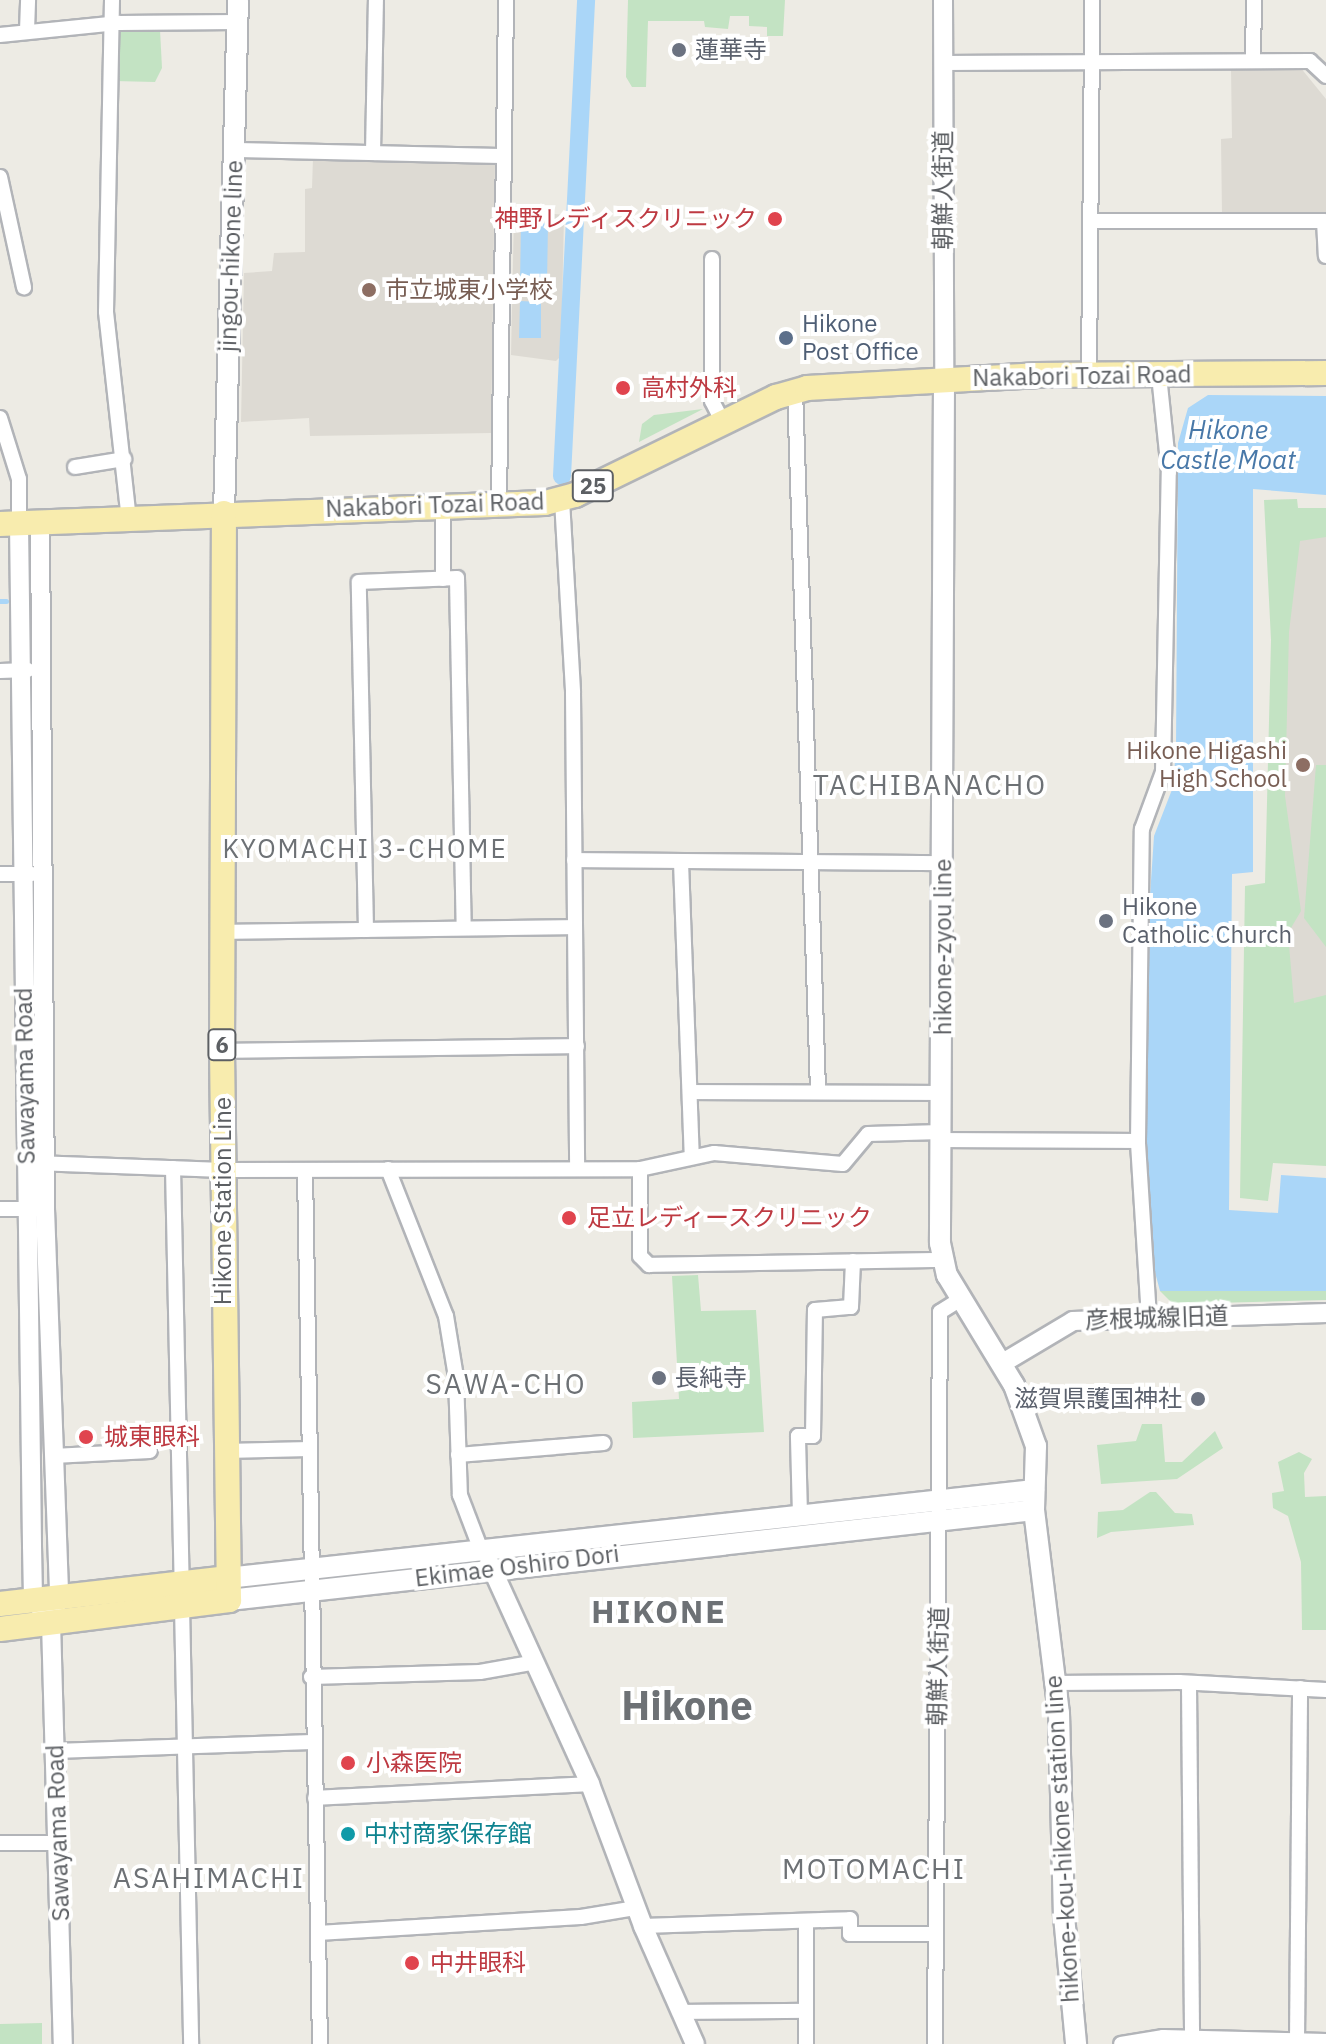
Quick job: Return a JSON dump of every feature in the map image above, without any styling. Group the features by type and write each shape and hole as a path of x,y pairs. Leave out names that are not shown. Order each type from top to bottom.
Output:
{"main road":[{"name":"jingou-hikone line","path":"224,513 238,0"},
{"name":"Nakabori Tozai Road","path":"20,524 562,500 795,390 1089,376 1326,373"},
{"name":"hikone-zyou line","path":"944,381 942,1260 961,1299 1024,1406 1036,1446 1034,1500"},
{"name":"Hikone Station Line","path":"224,513 222,1051 228,1589"},
{"name":"Ekimae Oshiro Dori","path":"311,1579 493,1569 1034,1500"},
{"name":"hikone-kou-hikone station line","path":"1034,1500 1054,1683 1076,2044"},
{"name":"Ekimae Oshiro Dori","path":"0,1629 51,1622 182,1595 311,1579 481,1550 800,1515 940,1510"},
{"name":"Ekimae Oshiro Dori","path":"0,1604 59,1597 182,1595"}],"street":[{"path":"27,31 28,0"},
{"path":"112,0 106,312 129,520"},
{"path":"373,153 376,0"},
{"path":"499,504 506,0"},
{"name":"朝鮮人街道","path":"943,0 944,381"},
{"path":"1089,376 1092,0"},
{"path":"1253,61 1254,0"},
{"path":"0,35 111,24 237,22"},
{"path":"942,63 1310,61 1326,76"},
{"path":"234,150 504,156"},
{"path":"0,177 24,287"},
{"path":"1090,221 1324,221 1326,256"},
{"path":"712,259 712,401 723,423"},
{"path":"1149,1318 1138,1141 1142,829 1163,772 1169,472 1159,375"},
{"path":"795,390 818,1090"},
{"path":"0,418 19,479 20,524"},
{"path":"75,467 124,459"},
{"path":"562,500 568,543 577,1167"},
{"path":"443,504 443,579"},
{"name":"Sawayama Road","path":"20,524 41,670 44,874 36,1164 33,1600"},
{"name":"Sawayama Road","path":"20,524 22,874 36,1164"},
{"path":"366,930 359,582 457,578 464,928"},
{"path":"0,671 41,670"},
{"path":"574,860 943,863"},
{"path":"681,862 692,1156"},
{"path":"0,874 44,874"},
{"path":"222,932 574,927"},
{"path":"222,1051 577,1046"},
{"path":"690,1092 818,1090 942,1093"},
{"path":"36,1164 223,1170 640,1169 692,1156 843,1164 868,1134 1138,1141"},
{"path":"173,1168 191,2044"},
{"path":"388,1169 446,1316 456,1377 458,1455 465,1516 493,1569 590,1784 639,1917 695,2044"},
{"path":"640,1169 640,1256 649,1265 942,1260"},
{"path":"305,1170 312,1742 320,2044"},
{"path":"0,1209 36,1209"},
{"name":"Sawayama Road","path":"36,1209 59,1597 51,1622 63,2044"},
{"path":"800,1515 798,1436 813,1436 815,1310 851,1307 853,1261"},
{"name":"朝鮮人街道","path":"935,2044 933,1934 940,1312 961,1299"},
{"name":"彦根城線旧道","path":"1001,1364 1064,1323 1326,1313"},
{"path":"458,1455 604,1443"},
{"path":"225,1451 310,1449"},
{"path":"53,1456 150,1451"},
{"path":"33,1600 51,1622"},
{"path":"311,1677 480,1672 536,1662"},
{"path":"1054,1683 1326,1690"},
{"path":"1189,1685 1192,2037"},
{"path":"1297,2041 1300,1688"},
{"path":"55,1751 171,1750 185,1744 312,1742"},
{"path":"315,1798 590,1784"},
{"path":"0,1843 58,1843"},
{"path":"318,1933 581,1917 639,1917 806,1921 850,1919 850,1934 933,1934"},
{"path":"806,1921 806,2044"},
{"path":"682,2012 805,2011"},
{"path":"1121,2044 1192,2037 1326,2041"}],"shaded area":[{"path":"1300,67 1326,99 1326,215 1222,215 1221,139 1232,138 1231,68"},
{"name":"市立城東小学校","path":"313,158 495,164 491,433 310,436 309,418 241,422 244,273 272,271 274,253 305,252 305,189 312,188"},
{"path":"518,210 564,215 561,356 556,361 511,355 514,214"},
{"name":"Hikone Higashi High School","path":"1326,517 1326,1009 1278,1007 1281,523"}],"green space":[{"path":"628,0 785,0 783,36 767,36 767,27 749,26 749,16 730,16 728,29 705,27 704,21 648,21 646,87 632,87 626,77"},
{"path":"160,30 162,68 155,82 114,81 114,36 120,31"},
{"path":"703,409 639,442 642,424 654,415"},
{"path":"1297,499 1298,508 1326,508 1326,537 1300,541 1289,632 1285,796 1301,911 1288,933 1294,1003 1326,995 1326,1166 1273,1163 1268,1201 1240,1198 1245,886 1265,883 1271,640 1264,500"},
{"path":"1316,765 1326,765 1326,947 1304,918"},
{"path":"698,1275 701,1311 756,1310 764,1432 633,1438 632,1402 679,1399 672,1276"},
{"path":"1160,1291 1326,1291 1326,1300 1173,1304"},
{"path":"1142,1424 1162,1424 1165,1462 1182,1462 1215,1431 1223,1448 1177,1479 1101,1484 1097,1445 1136,1441"},
{"path":"1299,1452 1312,1459 1304,1473 1305,1497 1326,1496 1326,1630 1302,1630 1301,1562 1288,1516 1273,1508 1272,1493 1284,1491 1278,1462"},
{"path":"1150,1492 1156,1492 1175,1513 1192,1514 1194,1525 1111,1532 1097,1538 1098,1512 1123,1510"},
{"path":"42,2023 42,2044 0,2044 0,2024"}],"water":[{"path":"521,223 548,223 547,284 520,284"},
{"path":"520,301 541,302 541,338 519,338"},
{"name":"Hikone Castle Moat","path":"1208,395 1326,396 1326,495 1253,489 1253,872 1232,874 1229,1210 1278,1213 1281,1175 1326,1178 1326,1291 1160,1291 1151,1257 1146,1170 1150,896 1154,836 1173,787 1176,748 1178,443 1188,408"}],"waterway":[{"path":"562,476 586,0"},
{"path":"0,601 6,601"}],"place":[{"name":"蓮華寺","path":"679,50"},
{"name":"神野レディスクリニック","path":"775,219"},
{"name":"市立城東小学校","path":"369,290"},
{"name":"Hikone Post Office","path":"786,338"},
{"name":"高村外科","path":"623,388"},
{"name":"Hikone Higashi High School","path":"1303,765"},
{"name":"Hikone Catholic Church","path":"1106,921"},
{"name":"足立レディースクリニック","path":"569,1218"},
{"name":"長純寺","path":"659,1378"},
{"name":"滋賀県護国神社","path":"1198,1399"},
{"name":"城東眼科","path":"86,1437"},
{"name":"小森医院","path":"348,1763"},
{"name":"中村商家保存館","path":"348,1834"},
{"name":"中井眼科","path":"412,1963"}],"district":[{"name":"TACHIBANACHO","path":"930,785"},
{"name":"KYOMACHI 3-CHOME","path":"365,849"},
{"name":"SAWA-CHO","path":"506,1384"},
{"name":"HIKONE","path":"659,1611"},
{"name":"Hikone","path":"687,1705"},
{"name":"MOTOMACHI","path":"874,1869"},
{"name":"ASAHIMACHI","path":"209,1878"}]}
